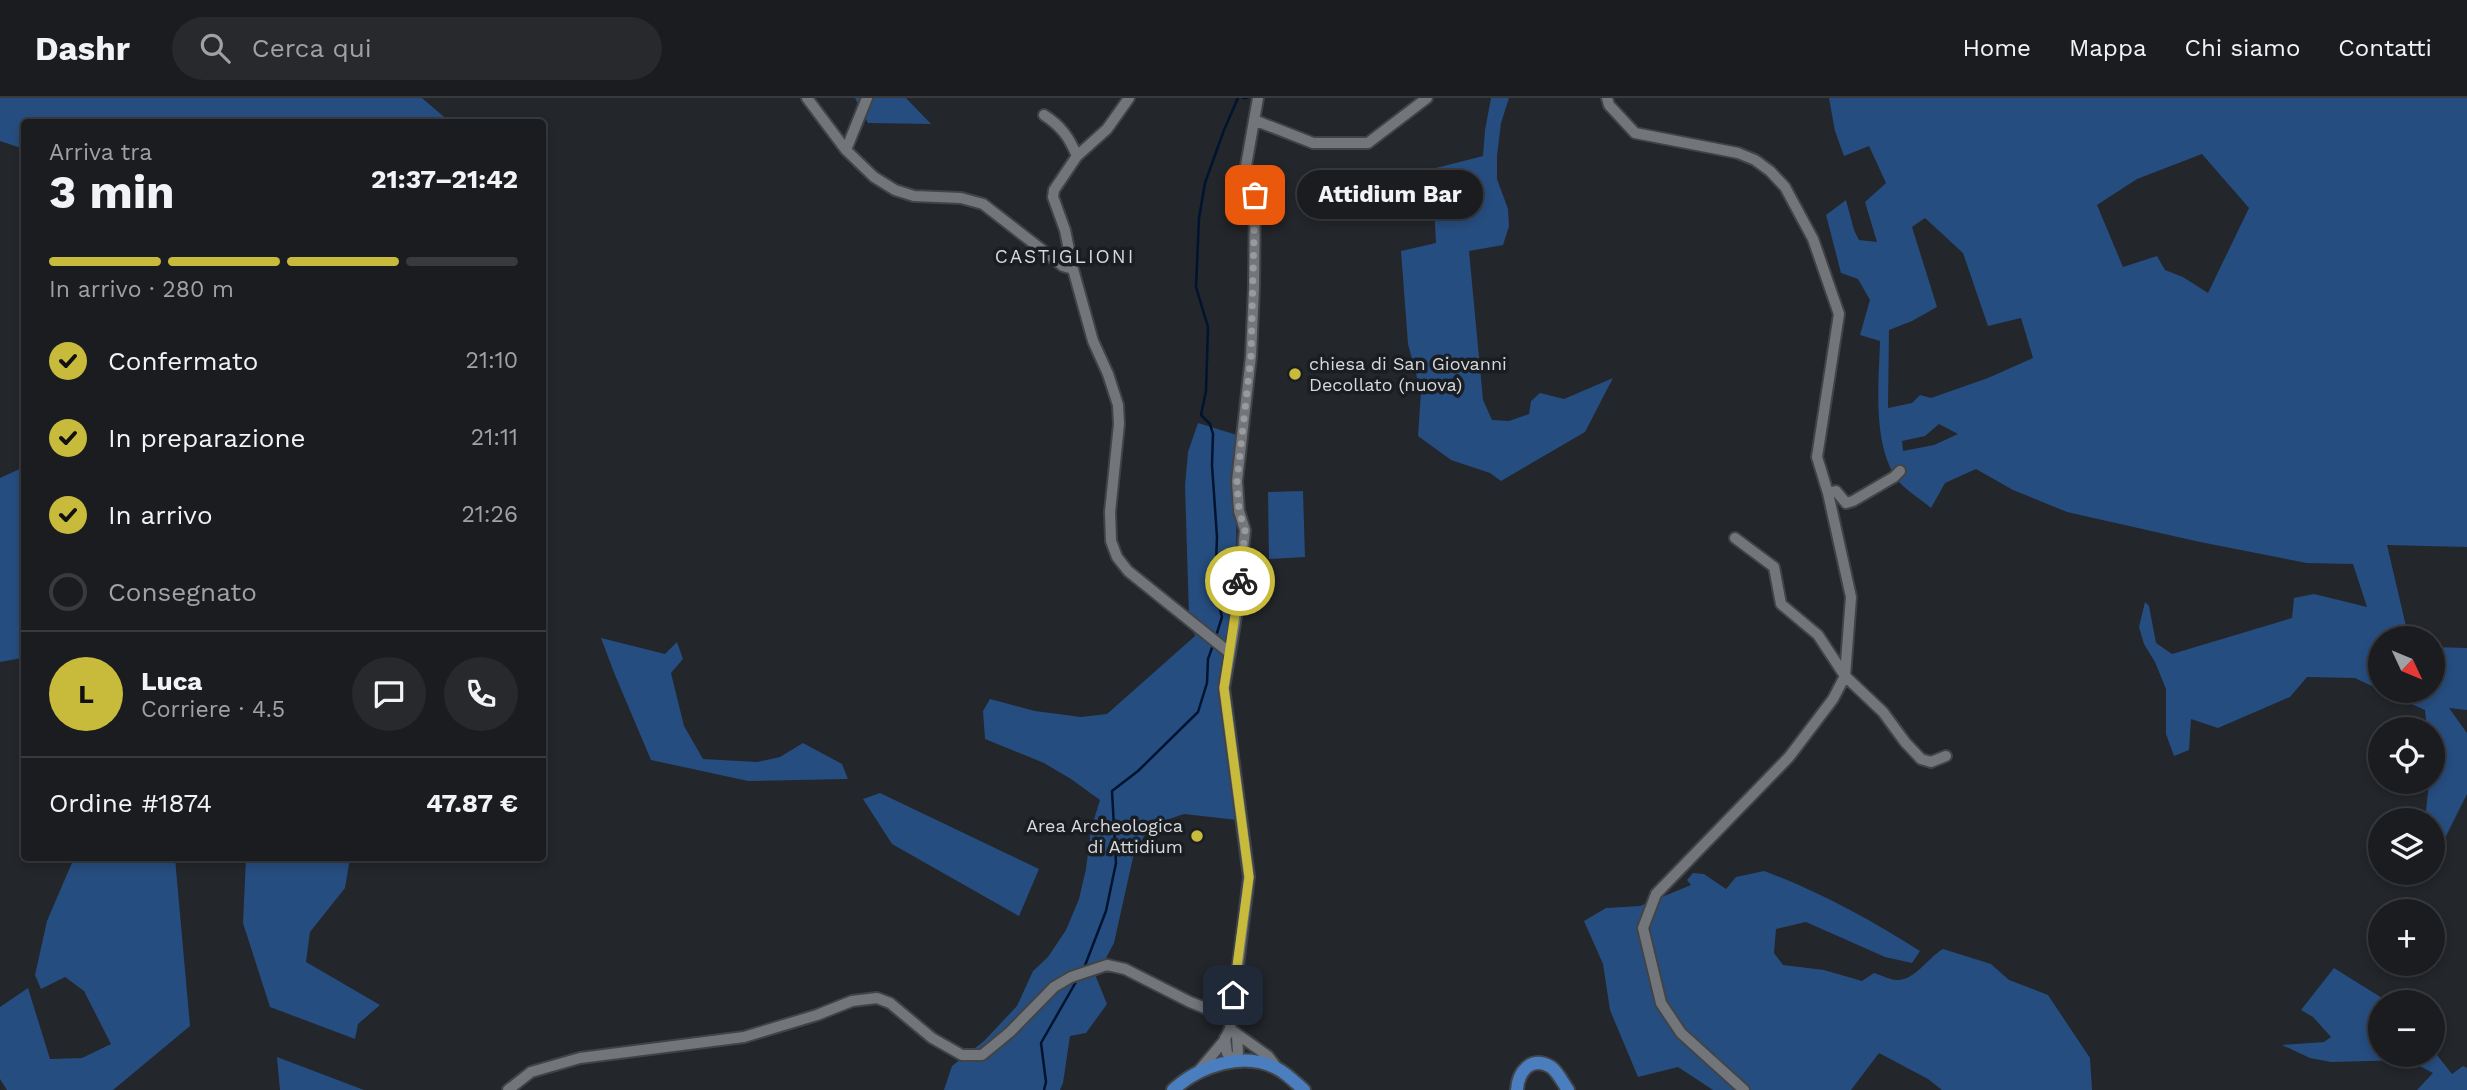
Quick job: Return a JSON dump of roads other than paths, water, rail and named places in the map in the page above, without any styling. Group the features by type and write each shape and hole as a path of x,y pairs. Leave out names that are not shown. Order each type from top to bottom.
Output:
{"main road":[{"path":"1173,1090 1197,1073 1218,1064 1256,1062 1277,1068 1304,1090"},
{"path":"1517,1090 1519,1074 1527,1066 1537,1063 1550,1067 1568,1090"}],"street":[{"path":"807,98 846,150 874,177 895,190 914,196 961,198 983,204 1063,266 1073,269"},
{"path":"846,150 867,98"},
{"path":"1129,98 1107,129 1077,156 1054,190 1053,197 1065,230 1093,341 1118,405 1119,425 1110,512 1111,541 1117,557 1128,571 1227,651"},
{"path":"1234,1062 1238,1053 1231,1030 1249,877 1224,688 1245,530 1239,511 1237,481 1251,356 1254,287 1255,195 1247,166 1258,98"},
{"path":"1254,120 1313,143 1368,143 1427,98"},
{"path":"1607,98 1609,105 1635,133 1738,153 1763,166 1785,187 1813,239 1839,314 1816,457 1828,493 1851,597 1844,676 1833,699 1789,757 1656,894 1643,929 1661,1003 1681,1033 1744,1090"},
{"path":"1044,115 1068,135 1077,156"},
{"path":"1828,493 1836,491 1846,503 1853,501 1900,471"},
{"path":"1735,538 1774,567 1780,604 1818,635 1844,676 1883,712 1921,759 1931,762 1946,756"},
{"path":"509,1090 531,1072 580,1058 744,1037 817,1015 852,1001 877,998 890,1003 932,1038 962,1055 982,1055 1010,1032 1054,987 1071,977 1107,965 1125,970 1190,1002 1256,1046 1277,1068"},
{"path":"1197,1073 1231,1030"}],"waterway":[{"path":"1216,636 1222,617 1215,589 1217,537 1212,465 1213,434 1210,424 1201,415 1206,391 1208,327 1196,287 1199,218 1205,183 1238,98"},
{"path":"1084,968 1106,911 1116,863 1112,791 1138,771 1198,712 1207,683 1208,659 1213,645"},
{"path":"1044,1090 1046,1082 1041,1043 1077,980"}],"place":[{"name":"Attidium Bar","path":"1255,195"},
{"name":"chiesa di San Giovanni Decollato (nuova)","path":"1295,374"},
{"name":"Area Archeologica di Attidium","path":"1197,836"}],"district":[{"name":"CASTIGLIONI","path":"1065,256"}]}
